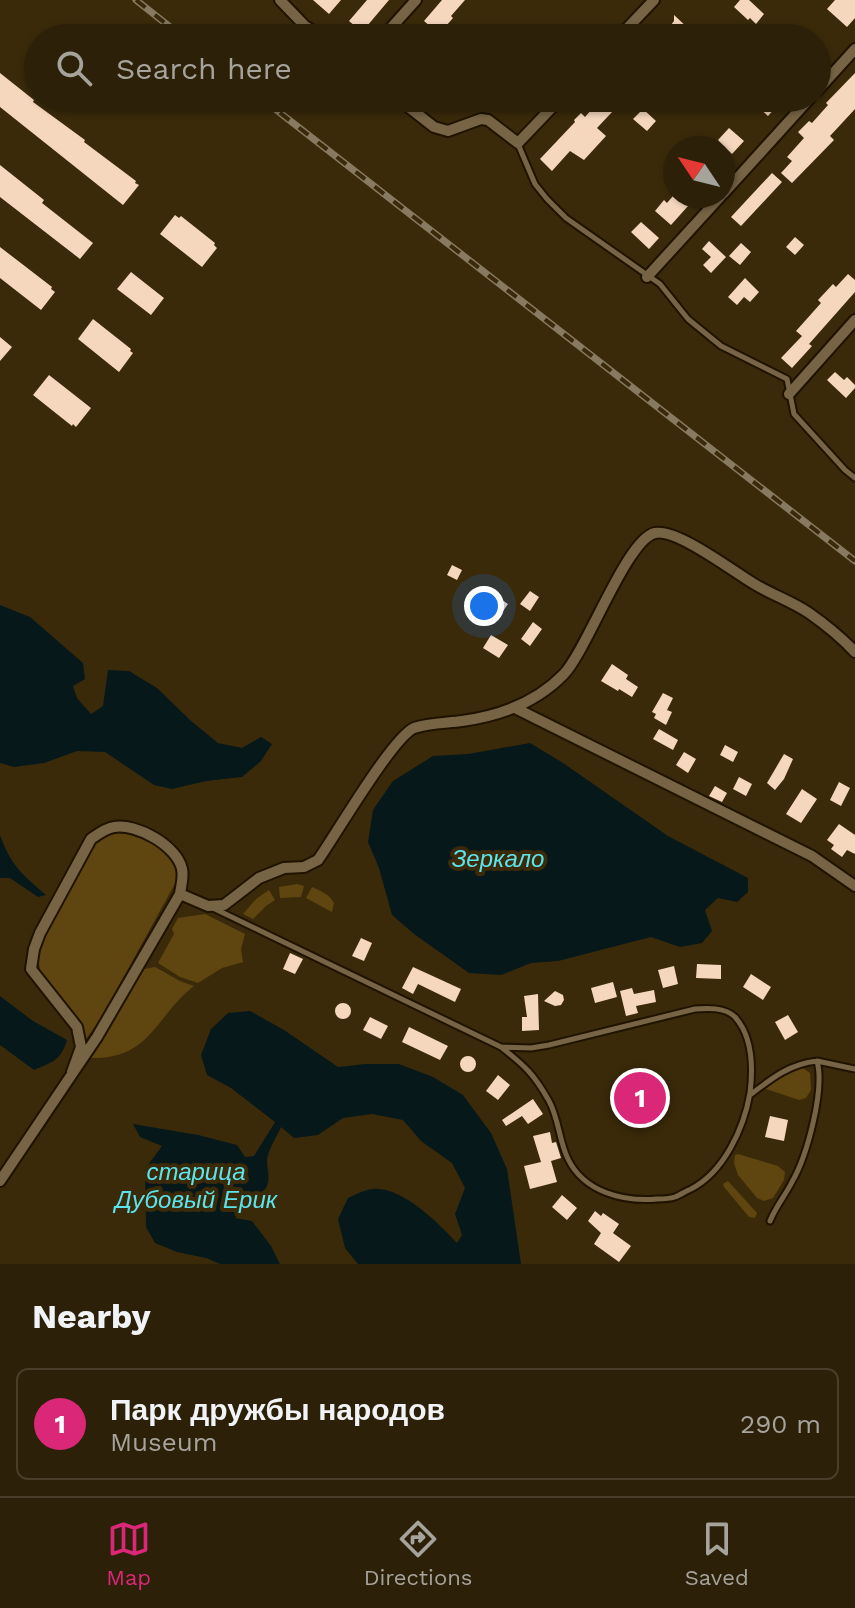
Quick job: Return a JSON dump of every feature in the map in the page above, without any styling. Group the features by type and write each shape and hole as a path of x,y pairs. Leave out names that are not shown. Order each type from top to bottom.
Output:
{"street":[{"path":"280,0 303,24"},
{"path":"395,24 416,0"},
{"path":"631,24 654,0"},
{"path":"831,76 855,49"},
{"path":"415,112 434,127 448,131 481,119 488,120 518,143 548,112"},
{"path":"735,181 797,112"},
{"path":"647,277 710,208"},
{"path":"789,394 855,320"},
{"path":"180,894 208,906 224,905 247,885 272,872 304,867 318,860 402,736 414,728 483,718 515,708 547,689 566,672 625,566 641,541 651,533 664,532 709,553 755,585 806,611 841,637 855,652"},
{"path":"515,708 812,856 855,886"},
{"path":"0,1181 97,1037 180,894 183,874 169,846 127,827 115,827 91,839 34,949 31,969 77,1027 81,1047 72,1072"}],"lane":[{"path":"518,143 535,184 566,218 660,284 688,319 721,346 787,379 794,414 855,478"},
{"path":"208,906 501,1047 530,1071 541,1088 551,1105 567,1159 575,1171 591,1186 614,1196 640,1201 673,1198 697,1186 717,1168 744,1119 752,1072 749,1049 744,1032 734,1016 722,1010 695,1009 549,1045 501,1047"},
{"path":"749,1095 780,1072 805,1062 817,1061 855,1069"},
{"path":"770,1221 806,1153 820,1072 817,1061"}],"shaded area":[{"path":"116,833 140,837 163,849 173,861 177,880 101,1018 86,1039 79,1021 45,981 39,953 41,941 92,847 106,836"},
{"path":"304,886 301,897 280,898 279,887"},
{"path":"312,887 332,900 332,912 306,898"},
{"path":"269,890 275,900 253,919 243,914 256,899"},
{"path":"205,914 245,934 241,949 243,962 222,968 198,983 180,977 158,963 174,934 172,929 178,918"},
{"path":"155,967 194,986 139,1044 110,1057 90,1058 144,969"},
{"path":"800,1066 810,1073 811,1090 806,1098 799,1100 766,1089 765,1086 781,1074"},
{"path":"738,1154 778,1166 785,1172 784,1180 773,1198 764,1201 757,1198 738,1175 734,1163"},
{"path":"728,1181 757,1213 755,1218 749,1217 724,1187 723,1184"}],"water":[{"path":"0,605 30,617 83,663 85,679 73,686 77,698 91,714 103,706 108,670 129,671 157,688 218,743 242,748 261,737 272,744 261,761 242,777 172,789 154,785 105,752 77,751 44,763 14,767 0,763"},
{"name":"Зеркало","path":"530,743 668,836 748,878 748,892 737,902 718,898 705,910 712,931 702,943 680,947 651,937 558,961 531,963 501,975 469,973 392,915 368,842 373,810 393,781 433,756 468,754"},
{"path":"0,835 18,869 46,895 38,897 10,878 0,878"},
{"path":"0,996 33,1021 67,1040 55,1060 34,1070 0,1045"},
{"name":"старица Дубовый Ерик","path":"250,1011 338,1067 399,1064 433,1077 463,1095 491,1133 507,1169 521,1264 358,1264 345,1248 338,1219 348,1198 366,1190 395,1193 419,1207 457,1243 462,1235 455,1214 465,1188 452,1163 421,1141 403,1120 372,1114 343,1118 318,1135 294,1138 281,1127 267,1157 269,1178 266,1188 235,1218 252,1221 280,1264 220,1264 155,1243 146,1227 145,1169 162,1146 140,1137 133,1124 237,1145 245,1157 254,1156 275,1122 231,1088 207,1075 201,1055 211,1029 228,1013"}],"building":[{"path":"313,0 341,0 329,14"},
{"path":"367,0 389,0 369,24 353,24 349,21"},
{"path":"442,0 465,0 448,24 427,24 424,21"},
{"path":"740,0 749,0 764,14 756,24 734,7"},
{"path":"835,0 855,0 855,18 847,27 827,9"},
{"path":"674,15 684,24 672,24"},
{"path":"0,73 24,92 24,112 47,112 139,185 123,205 0,107"},
{"path":"855,73 855,109 830,136 834,140 792,183 781,173 792,161 787,157 804,138 798,132 822,112 831,112 831,98"},
{"path":"589,112 612,112 597,128 606,136 584,160 570,151 552,171 540,159 581,113 585,117"},
{"path":"640,112 646,112 656,121 647,131 633,119"},
{"path":"729,128 744,141 735,151 735,136 722,136"},
{"path":"0,165 93,243 80,259 0,197"},
{"path":"772,173 782,182 741,226 731,217"},
{"path":"663,201 663,208 686,208 671,225 655,211"},
{"path":"175,215 181,216 215,243 217,248 202,267 160,234"},
{"path":"641,222 659,238 649,249 631,232"},
{"path":"795,237 804,245 795,255 786,247"},
{"path":"709,241 726,257 711,273 703,265 711,257 702,249"},
{"path":"741,243 751,252 740,265 729,256"},
{"path":"0,247 52,287 55,292 41,310 0,278"},
{"path":"131,272 164,298 151,315 117,289"},
{"path":"848,274 855,280 855,292 792,368 781,358 802,336 796,331 821,303 818,300"},
{"path":"745,278 759,292 750,302 744,297 737,305 728,297"},
{"path":"93,319 133,353 119,372 78,339"},
{"path":"0,337 12,347 0,361"},
{"path":"835,372 855,385 846,398 827,380"},
{"path":"49,375 91,408 76,427 33,395"},
{"path":"452,565 462,570 457,580 447,575"},
{"path":"530,591 539,597 530,611 520,604"},
{"path":"492,593 508,604 494,624 478,613"},
{"path":"533,622 542,629 530,646 521,639"},
{"path":"491,635 508,645 499,658 483,648"},
{"path":"612,664 638,687 632,697 601,681"},
{"path":"663,693 673,698 667,710 672,712 666,725 654,718 656,714 652,712"},
{"path":"659,729 678,740 673,750 653,739"},
{"path":"725,745 738,752 733,762 720,755"},
{"path":"684,752 696,759 688,773 676,765"},
{"path":"784,754 793,759 775,790 767,783"},
{"path":"739,777 752,784 746,796 733,789"},
{"path":"839,782 850,788 841,806 830,800"},
{"path":"715,786 727,793 722,802 709,796"},
{"path":"802,789 817,799 801,823 786,814"},
{"path":"839,824 855,835 855,854 847,850 842,857 831,849 834,845 827,840"},
{"path":"361,938 372,943 364,961 352,956"},
{"path":"290,953 303,959 295,974 283,969"},
{"path":"697,964 721,965 721,979 696,978"},
{"path":"674,966 678,984 663,988 658,970"},
{"path":"413,967 461,989 455,1002 418,984 413,994 402,988"},
{"path":"751,974 771,987 763,1000 743,987"},
{"path":"613,982 617,997 595,1003 591,988"},
{"path":"632,988 634,994 654,990 656,1002 636,1006 638,1013 626,1016 620,991"},
{"path":"555,991 563,995 561,1005 544,1001"},
{"path":"538,994 539,1030 522,1031 522,1017 527,1017 524,996"},
{"path":"343,1003 349,1005 349,1017 343,1019 337,1017 335,1011 337,1005"},
{"path":"788,1015 798,1032 785,1040 775,1022"},
{"path":"370,1017 388,1026 381,1039 363,1030"},
{"path":"409,1027 448,1046 440,1060 402,1042"},
{"path":"468,1056 474,1058 474,1070 468,1072 462,1070 460,1064 462,1058"},
{"path":"498,1075 510,1085 498,1100 486,1091"},
{"path":"533,1099 543,1114 528,1124 522,1116 506,1126 502,1120"},
{"path":"770,1116 788,1120 784,1141 765,1137"},
{"path":"550,1132 552,1143 556,1142 561,1158 551,1161 557,1182 530,1189 524,1166 541,1162 533,1136"},
{"path":"562,1195 577,1208 567,1220 552,1207"},
{"path":"595,1211 619,1224 613,1233 631,1246 619,1262 594,1244 601,1233 588,1221"}],"railway":[{"path":"136,0 166,24"},
{"path":"279,112 855,561"}],"place":[{"name":"Парк дружбы народов","path":"640,1098"}]}
